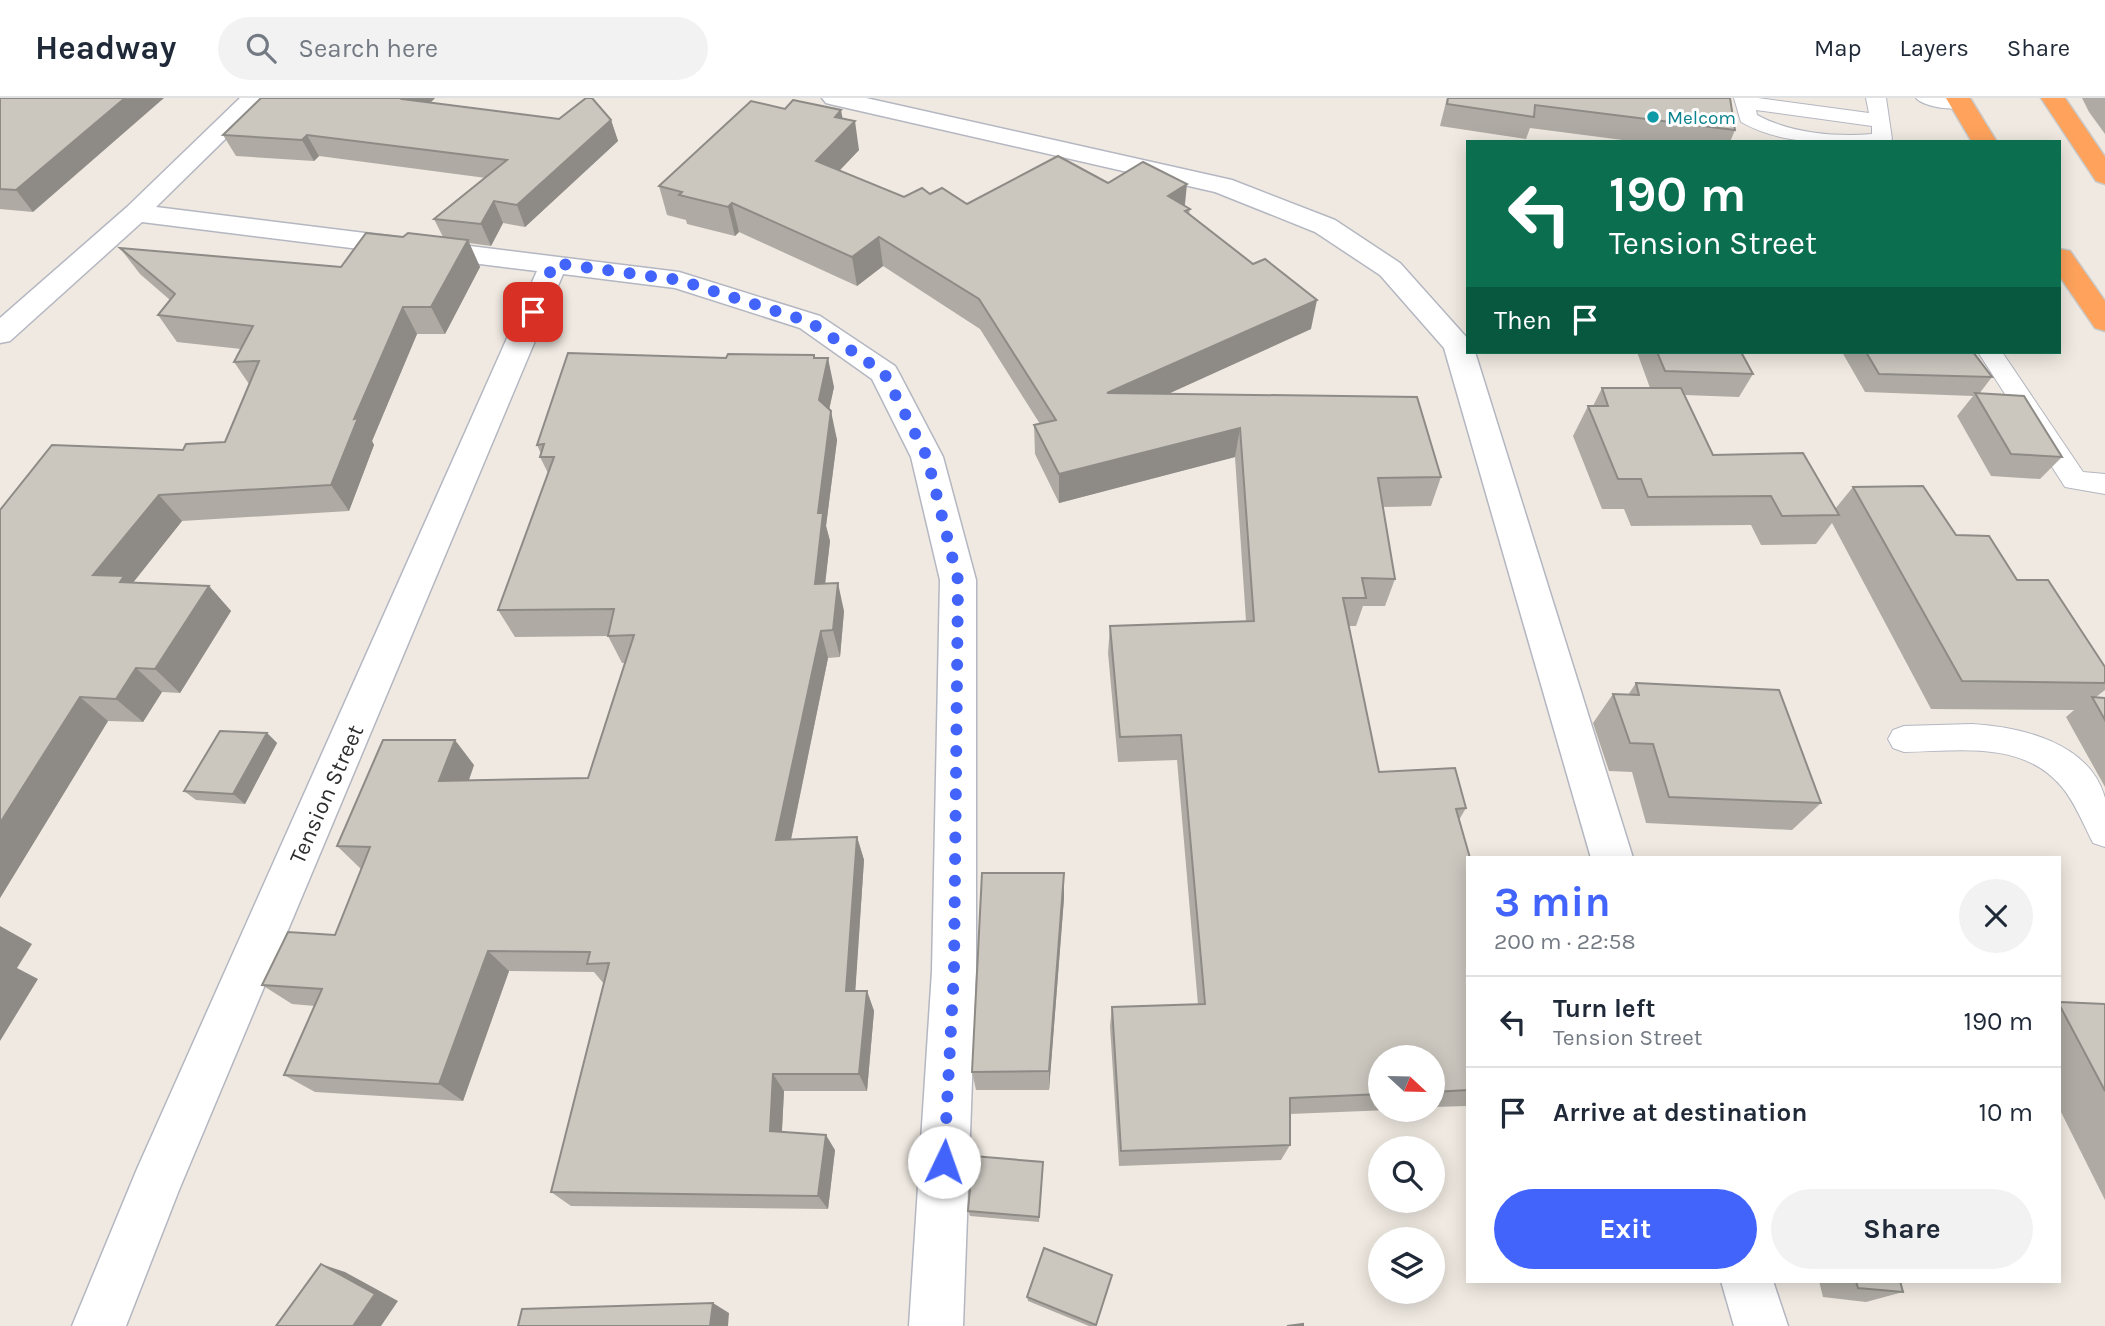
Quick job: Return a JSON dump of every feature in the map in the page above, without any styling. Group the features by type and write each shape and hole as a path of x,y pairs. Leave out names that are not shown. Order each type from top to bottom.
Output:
{"highway":[{"path":"2053,98 2103,171"},
{"path":"1959,100 1984,140"},
{"path":"2061,258 2105,322"}],"street":[{"path":"0,334 136,214 228,120 255,98"},
{"path":"834,98 1223,186 1325,226 1390,269 1458,346 1611,856"},
{"path":"136,214 679,280 810,322 884,373 927,457 958,580 954,971 936,1326"},
{"name":"Tension Street","path":"99,1326 155,1187 554,263"},
{"path":"1748,1283 1761,1326"}],"lane":[{"path":"1876,98 1882,139 1876,140"},
{"path":"1926,98 1959,100"},
{"path":"1744,100 1748,118 1762,128 1786,134 1857,140"},
{"path":"1991,354 2075,480 2105,484"},
{"path":"1904,738 2016,739 2048,753 2073,776 2105,832"}],"building":[{"path":"0,98 125,98 16,190 0,189"},
{"path":"261,98 403,98 559,119 586,98 592,98 611,120 517,205 494,201 481,224 434,219 507,160 307,135 302,140 223,135"},
{"path":"1448,98 1730,98 1735,130 1535,105 1534,117 1447,104"},
{"path":"793,100 841,110 835,117 855,121 816,161 904,197 922,188 930,194 942,188 967,204 1058,156 1108,183 1143,162 1187,184 1168,196 1190,209 1185,211 1253,264 1265,259 1317,300 1107,393 1417,397 1441,477 1378,478 1395,579 1362,578 1366,598 1343,598 1379,772 1455,768 1466,808 1456,809 1469,856 1466,856 1466,1090 1446,1091 1446,1045 1368,1045 1368,1095 1290,1098 1290,1145 1121,1151 1112,1007 1205,1004 1181,735 1120,737 1110,626 1254,621 1240,428 1059,474 1034,425 1056,420 979,299 879,237 852,257 732,203 728,207 679,195 682,192 659,186 751,101 785,109"},
{"path":"366,233 403,237 408,233 468,240 431,307 403,307 354,419 358,418 331,485 159,495 93,575 124,576 120,582 209,586 155,669 136,668 116,699 80,697 0,823 0,510 52,445 183,450 186,444 225,442 259,361 234,362 253,326 158,315 175,294 120,248 341,267"},
{"path":"568,353 726,358 728,354 814,355 814,358 828,358 819,400 831,411 818,513 823,513 815,584 838,583 833,630 821,631 776,840 857,837 846,991 867,991 859,1074 773,1074 770,1131 826,1135 818,1196 551,1192 609,963 587,964 590,952 488,951 439,1084 284,1075 322,989 262,985 288,932 335,935 370,847 337,846 383,740 455,740 439,781 588,778 634,635 608,636 614,609 498,610 554,457 540,457 544,444 537,445"},
{"path":"1658,354 1742,354 1753,374 1665,371"},
{"path":"1867,354 1975,354 1992,377 1879,374"},
{"path":"1602,388 1681,388 1713,455 1803,453 1839,515 1782,516 1771,496 1648,497 1641,479 1618,479 1588,406 1608,406"},
{"path":"1975,393 2024,396 2062,457 2011,454"},
{"path":"1923,486 1956,535 1989,536 2017,580 2048,580 2105,667 2105,683 1962,681 1853,487"},
{"path":"1636,683 1779,690 1821,803 1669,797 1653,744 1630,743 1613,694 1639,695"},
{"path":"2092,697 2105,698 2105,720"},
{"path":"220,731 267,733 233,794 184,791"},
{"path":"982,873 1064,873 1049,1071 972,1072"},
{"path":"2061,1002 2105,1004 2105,1091 2061,1008"},
{"path":"973,1156 1043,1162 1039,1217 968,1211"},
{"path":"1044,1248 1112,1275 1096,1325 1027,1297"},
{"path":"321,1264 375,1294 353,1326 276,1326"},
{"path":"1857,1283 1901,1283 1903,1292 1858,1288"},
{"path":"713,1303 710,1326 518,1326 522,1309"}],"place":[{"name":"Melcom","path":"1653,117"}],"route":[{"path":"533,312 554,263 679,280 810,322 884,373 927,457 958,580 954,971 944,1162"}]}
